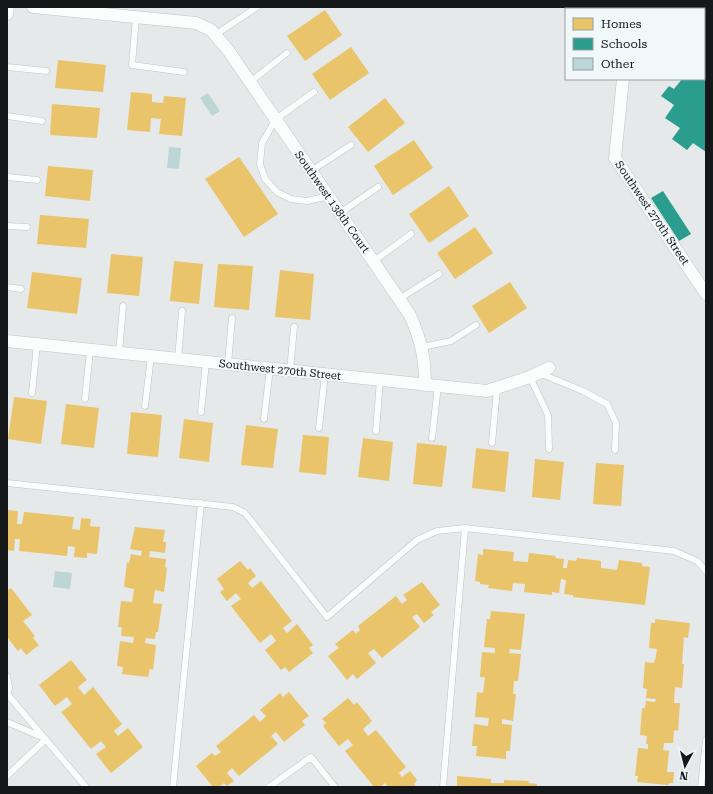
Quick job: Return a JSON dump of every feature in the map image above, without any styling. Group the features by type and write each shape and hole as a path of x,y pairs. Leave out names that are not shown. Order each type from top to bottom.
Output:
{"street":[{"path":"7,14 8,7"},
{"path":"33,7 196,23 213,33"},
{"name":"Southwest 138th Court","path":"213,33 228,50 410,315 422,347 425,361 425,385"},
{"name":"Southwest 270th Street","path":"622,80 615,158 706,294"},
{"name":"Southwest 270th Street","path":"7,341 487,391 497,389 539,373"}],"lane":[{"path":"213,33 257,7"},
{"path":"136,17 132,65 184,72"},
{"path":"250,82 287,53"},
{"path":"7,67 46,71"},
{"path":"314,92 276,119 262,144 260,164 266,179 277,192 291,200 307,201 329,196"},
{"path":"7,116 42,121"},
{"path":"311,171 351,144"},
{"path":"7,177 37,180"},
{"path":"340,213 378,187"},
{"path":"7,226 27,228"},
{"path":"374,261 411,234"},
{"path":"399,299 439,274"},
{"path":"7,287 21,289"},
{"path":"119,353 123,306"},
{"path":"178,359 182,311"},
{"path":"228,364 232,318"},
{"path":"422,347 451,341 476,325"},
{"path":"290,371 294,327"},
{"path":"32,393 37,344"},
{"path":"84,399 90,350"},
{"path":"146,406 151,356"},
{"path":"201,412 206,362"},
{"path":"264,419 270,368"},
{"path":"539,373 548,416 549,448"},
{"path":"539,373 583,391 607,404 616,423 615,450"},
{"path":"319,428 325,374"},
{"path":"376,431 380,380"},
{"path":"432,438 438,386"},
{"path":"492,443 497,389"},
{"path":"7,483 233,507 245,513 328,617 417,540 437,531 465,528 674,551 697,561 706,571"},
{"path":"173,787 201,503"},
{"path":"442,787 465,528"},
{"path":"7,676 9,688 7,695 86,787"},
{"path":"7,722 46,739"},
{"path":"7,776 46,739"},
{"path":"701,787 706,740"},
{"path":"269,787 311,757 335,787"}],"building: Homes":[{"path":"325,10 342,35 305,61 287,36"},
{"path":"351,47 369,73 330,100 312,74"},
{"path":"58,60 106,65 103,92 55,88"},
{"path":"131,92 152,94 152,102 163,103 164,96 186,98 182,136 159,134 161,119 151,118 150,132 127,130"},
{"path":"385,98 405,123 368,152 348,127"},
{"path":"52,104 100,108 97,138 50,135"},
{"path":"414,140 433,168 393,195 374,166"},
{"path":"239,157 278,214 244,237 205,179"},
{"path":"48,166 93,170 90,201 45,196"},
{"path":"449,186 469,216 429,243 409,214"},
{"path":"40,215 89,219 86,248 37,244"},
{"path":"475,227 493,253 455,279 437,253"},
{"path":"111,254 143,257 139,296 107,293"},
{"path":"174,261 203,264 199,304 170,301"},
{"path":"218,264 253,266 249,310 214,307"},
{"path":"280,270 314,274 310,320 275,317"},
{"path":"32,272 82,278 77,314 27,308"},
{"path":"510,282 527,308 489,333 472,306"},
{"path":"14,397 47,401 41,444 8,439"},
{"path":"66,404 99,408 94,448 61,444"},
{"path":"131,412 162,415 158,457 127,454"},
{"path":"184,419 213,423 209,462 179,458"},
{"path":"246,425 278,429 273,468 241,465"},
{"path":"303,435 329,437 326,475 299,472"},
{"path":"363,438 393,442 389,481 358,477"},
{"path":"417,443 447,446 442,487 413,484"},
{"path":"476,448 509,452 505,492 472,488"},
{"path":"535,459 564,462 560,500 532,497"},
{"path":"596,463 624,465 621,506 593,504"},
{"path":"7,510 18,511 17,524 22,524 24,512 74,517 72,529 80,530 81,518 91,519 90,526 100,527 97,554 87,553 87,558 74,557 75,547 68,546 67,556 19,551 20,539 15,539 14,551 7,550"},
{"path":"135,527 165,530 163,542 166,542 165,553 150,551 149,557 166,559 165,567 167,568 164,592 155,590 153,603 162,604 158,632 156,632 155,639 146,638 145,643 156,645 153,670 150,669 148,677 122,674 123,667 117,666 120,641 133,643 134,637 121,636 122,627 118,627 121,601 132,602 134,589 124,587 127,562 129,563 131,554 141,556 142,551 130,549"},
{"path":"483,549 514,552 513,561 528,562 529,553 556,556 555,558 564,559 563,568 567,568 568,560 576,561 577,558 601,561 601,568 617,570 619,560 642,563 642,566 650,567 645,605 573,597 573,595 564,594 566,580 561,579 559,593 552,592 552,595 524,592 525,584 513,583 512,591 488,588 489,585 480,584 480,582 475,581 478,554 483,555"},
{"path":"240,561 248,570 250,568 256,576 248,583 252,588 261,581 292,621 283,628 287,633 297,624 313,645 309,648 313,653 289,672 285,667 281,670 265,650 276,641 271,634 260,643 231,606 241,599 236,593 227,601 220,592 224,589 217,579"},
{"path":"422,582 440,605 431,612 434,615 424,623 417,614 412,617 420,627 382,658 374,649 368,653 376,663 357,679 353,674 347,680 328,656 339,648 335,644 353,630 356,634 360,630 358,626 396,596 402,604 407,600 403,595"},
{"path":"11,588 32,615 23,621 35,636 33,638 39,645 26,655 21,648 18,651 7,637 7,591"},
{"path":"491,611 525,614 521,650 510,649 509,653 521,654 518,681 514,681 513,694 516,694 513,721 502,719 502,724 512,725 510,751 506,751 506,759 476,756 477,746 472,746 474,724 488,726 489,718 475,717 477,692 483,693 485,677 480,677 482,652 495,653 495,648 484,647 487,619 490,619"},
{"path":"655,619 690,623 688,638 684,637 682,688 675,687 674,703 680,703 678,731 674,730 673,743 664,743 663,750 669,751 667,772 674,772 673,783 669,783 668,785 637,782 638,776 635,776 638,748 648,749 648,744 646,744 647,736 640,735 642,708 645,708 646,701 655,702 656,699 646,698 647,689 643,688 645,662 654,663 656,656 657,649 649,648 651,623 655,623"},
{"path":"71,660 87,680 78,687 84,695 93,687 122,724 114,731 118,736 128,728 143,747 111,773 96,754 106,747 101,741 91,749 61,712 72,704 67,697 55,706 39,685"},
{"path":"289,692 309,716 302,721 305,725 284,742 276,732 271,736 278,744 239,776 232,768 227,773 234,781 227,786 224,783 219,787 213,787 196,766 212,753 215,756 221,752 216,746 254,715 260,722 266,716 260,710 280,693 283,697"},
{"path":"348,698 354,705 357,702 372,721 363,729 368,736 376,730 406,767 399,773 402,777 410,771 417,780 414,784 416,787 388,787 385,783 380,787 374,787 345,751 353,745 348,739 339,746 323,726 326,723 322,719"},
{"path":"457,776 491,779 491,783 504,783 504,780 529,781 528,783 537,784 537,787 457,787"}],"building: Schools":[{"path":"706,41 706,152 693,143 687,150 672,139 680,128 665,118 674,105 661,96 669,86 674,89 681,80 705,80"},
{"path":"663,191 691,234 679,241 651,198"}],"building: Other":[{"path":"208,93 220,111 212,116 200,98"},
{"path":"169,147 181,148 179,169 167,168"},
{"path":"55,571 72,573 70,589 53,587"}]}
